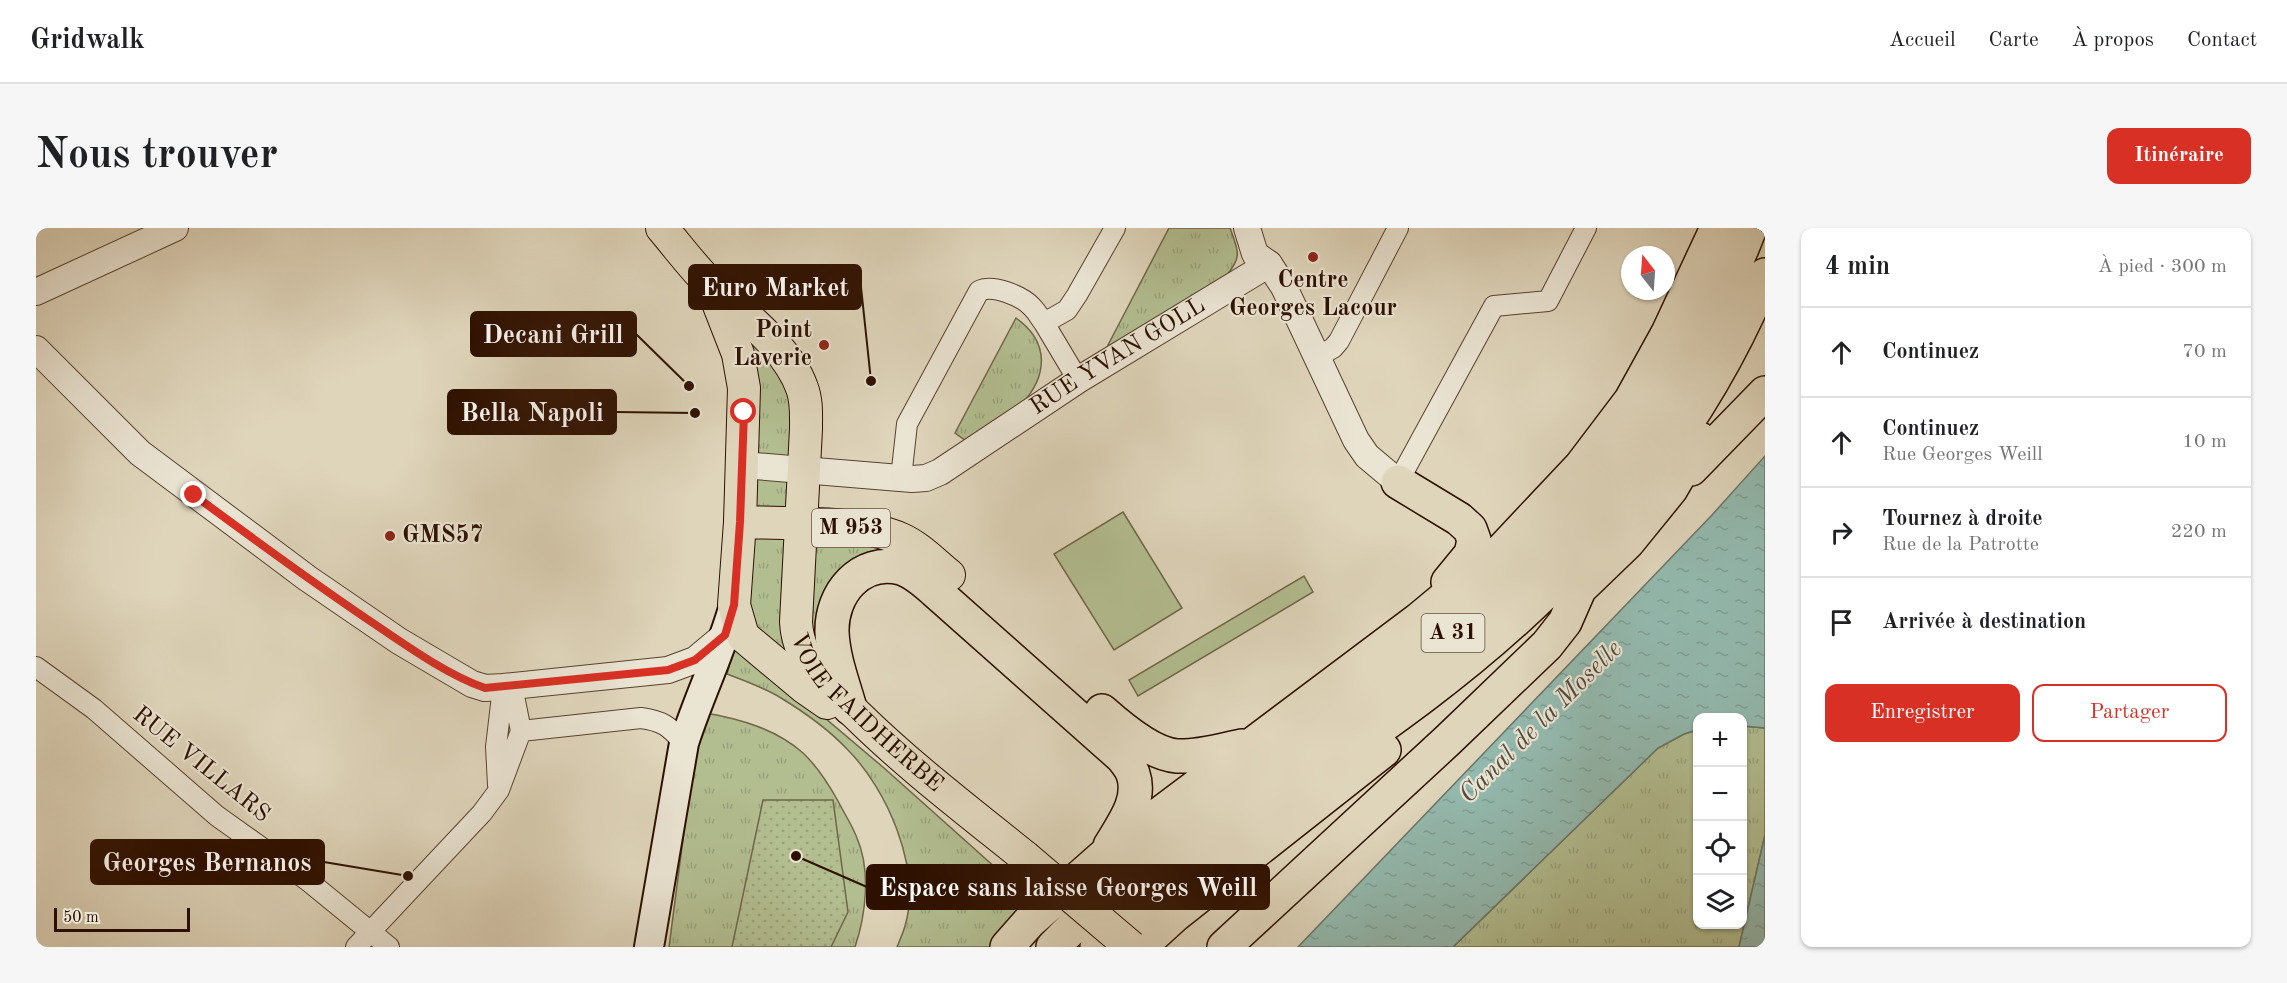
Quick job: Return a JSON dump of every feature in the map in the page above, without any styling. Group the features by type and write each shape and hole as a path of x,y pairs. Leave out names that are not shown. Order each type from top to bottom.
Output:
{"highway":[{"path":"1007,947 1029,922 1105,855 1418,620 1501,551 1581,466 1631,400 1668,333 1717,228"},
{"name":"A 31","path":"1053,947 1150,858 1223,801 1410,667 1465,623 1518,576 1564,530 1605,482 1655,415 1693,353 1735,269 1750,228"},
{"name":"A 31","path":"1097,947 1159,892 1293,789 1422,697 1479,652 1530,608 1572,566 1611,524 1658,466 1720,369 1765,275"},
{"path":"1671,489 1765,319"},
{"path":"1140,947 1175,915 1417,723 1579,590 1628,542 1671,489 1765,393"},
{"path":"1398,482 1459,519 1470,528 1474,540 1471,554 1418,620"},
{"path":"850,708 835,658 832,630 836,606 856,575 869,568 901,568 915,575 935,591 1122,757 1133,773 1136,794 1126,819 1105,855"},
{"path":"950,575 1140,742 1175,756 1200,755 1250,744"},
{"path":"1224,947 1547,645 1565,622 1579,590"}],"main road":[{"name":"M 953","path":"662,228 712,286 749,318 783,357 802,386 806,405 801,525"},
{"name":"M 953","path":"712,286 738,354 744,388 740,522 734,605 743,636 804,687 887,744"},
{"name":"M 953","path":"740,522 864,529 882,533 903,540 950,575"},
{"name":"VOIE FAIDHERBE","path":"801,525 797,636 802,652 820,680 887,744 1131,947"},
{"path":"649,947 684,742 694,710 725,635 734,605"}],"street":[{"path":"36,292 176,228"},
{"path":"1044,323 1067,310 1115,228"},
{"path":"1248,228 1255,254 1269,264 1284,287 1356,440 1367,456 1398,482 1494,306 1548,301 1586,228"},
{"path":"1317,357 1339,341 1398,228"},
{"name":"RUE YVAN GOLL","path":"742,465 926,478 940,472 1078,380 1269,264"},
{"path":"901,478 907,424 979,291 992,287 1000,289 1031,305 1078,380"},
{"path":"36,349 140,453 307,578 399,641 472,684 485,688 508,687 668,670 695,660 725,635"},
{"name":"RUE VILLARS","path":"36,667 94,709 217,816 307,880 389,947"},
{"path":"356,947 482,813 499,790 521,731 508,687"},
{"path":"499,790 496,747 508,687"},
{"path":"521,731 641,718 656,720 669,726 684,742"}],"green space":[{"path":"1169,228 1230,228 1237,248 1235,263 1226,276 1113,347 1108,345"},
{"path":"749,317 792,370 801,525 903,540 869,568 811,666 743,636"},
{"path":"1016,318 1027,327 1040,348 1040,371 1036,383 1021,405 965,440 955,433"},
{"path":"1123,512 1182,608 1114,650 1054,554"},
{"path":"1304,576 1313,592 1138,696 1129,680"},
{"path":"735,642 884,768 1035,903 992,947 897,947 905,926 909,903 909,880 905,855 887,807 862,766 824,728 775,694 727,674"},
{"path":"706,713 745,722 781,737 803,753 826,782 855,833 864,864 864,907 855,947 669,947 698,724"},
{"path":"1747,726 1765,728 1765,835 1747,913"},
{"path":"1693,731 1693,929 1743,929 1739,947 1453,947 1658,748"},
{"path":"763,800 833,800 848,912 831,947 732,947"}],"water":[{"name":"Canal de la Moselle","path":"1765,456 1765,728 1747,726 1747,713 1693,713 1693,731 1658,748 1453,947 1298,947 1712,515"},
{"path":"1765,835 1765,947 1739,947 1743,929 1747,929 1747,913"}],"place":[{"name":"Centre Georges Lacour","path":"1313,257"},
{"name":"Point Laverie","path":"824,345"},
{"name":"Euro Market","path":"871,381"},
{"name":"Decani Grill","path":"689,386"},
{"name":"Bella Napoli","path":"695,413"},
{"name":"GMS57","path":"390,536"},
{"name":"Espace sans laisse Georges Weill","path":"796,856"},
{"name":"Georges Bernanos","path":"408,876"}],"route":[{"path":"194,495 307,578 399,641 472,684 485,688 668,670 695,660 725,635 734,605 744,412"}]}
